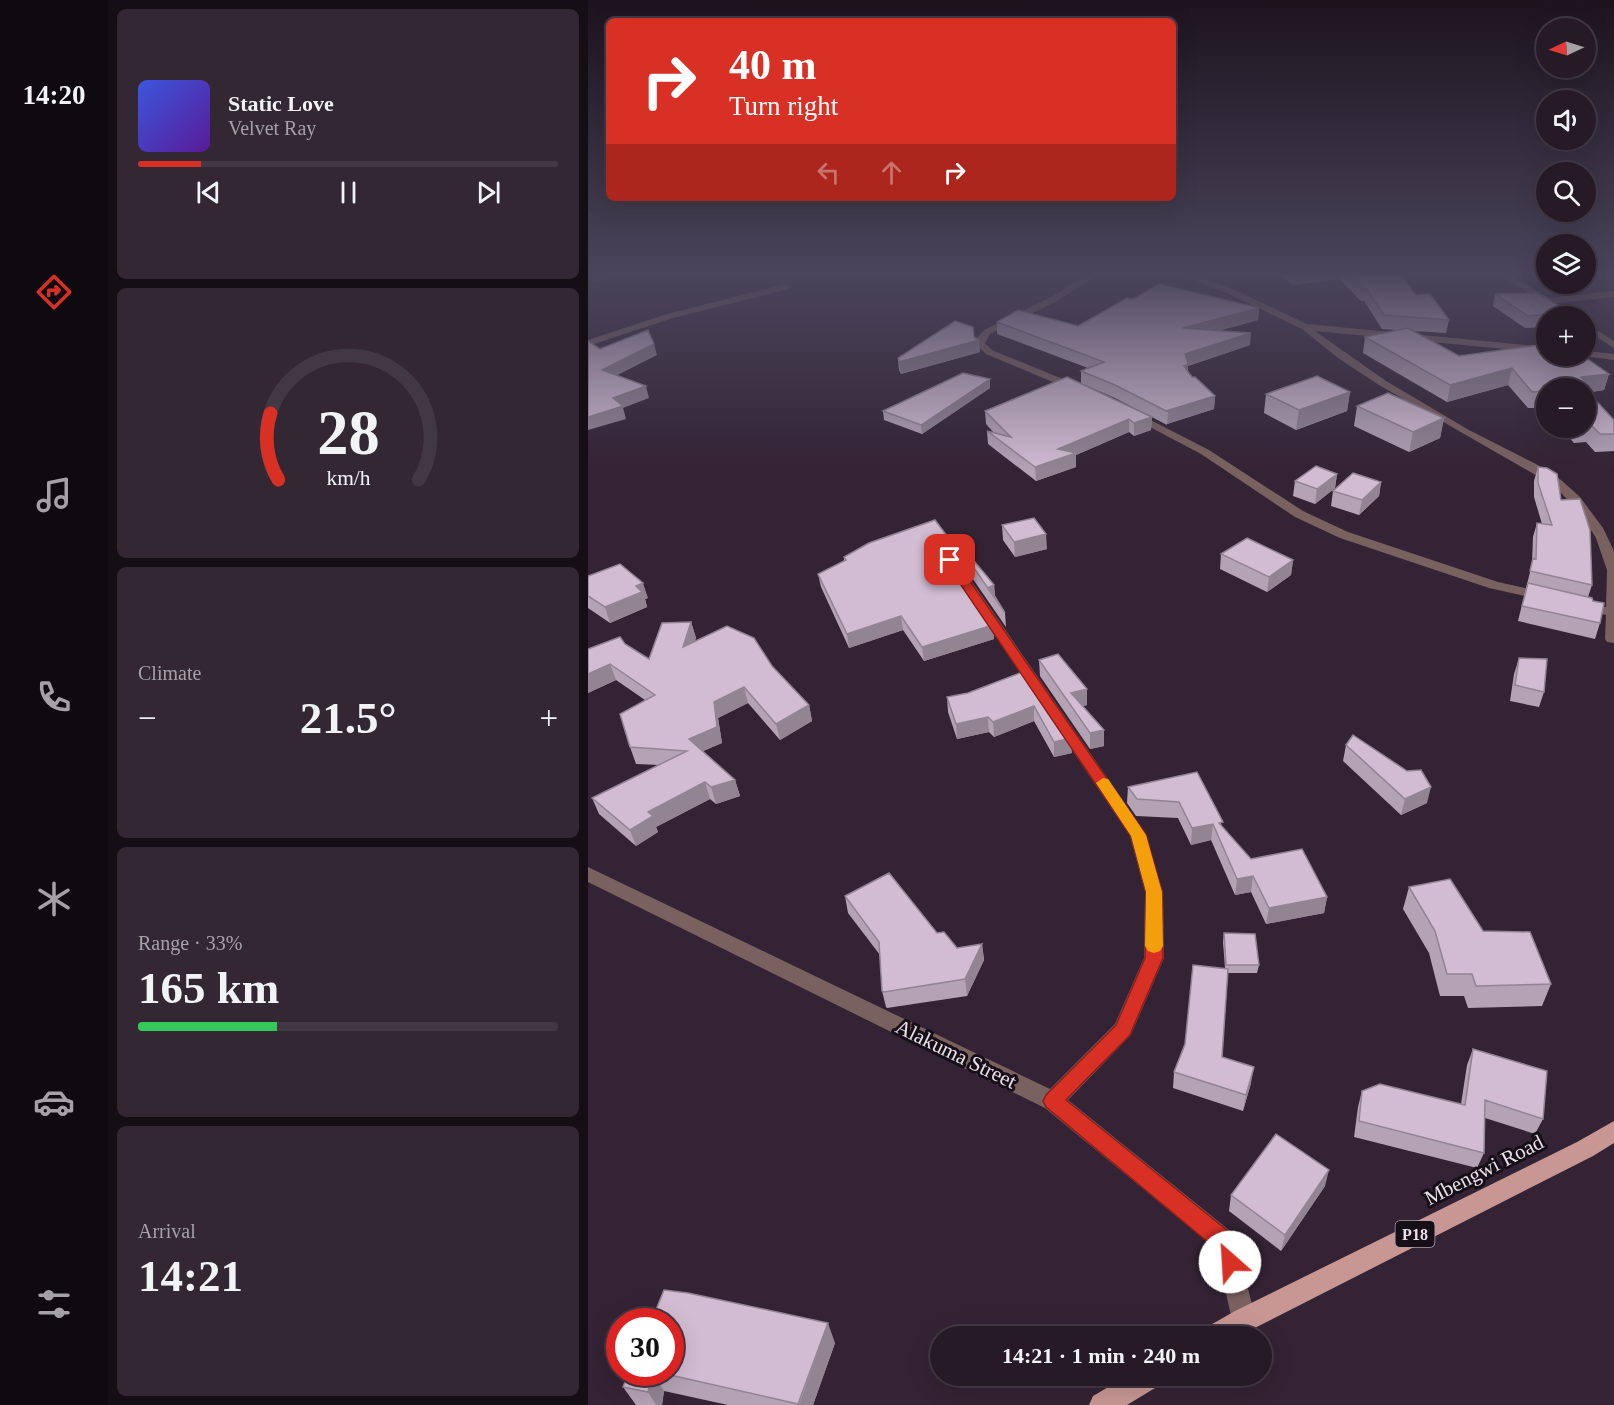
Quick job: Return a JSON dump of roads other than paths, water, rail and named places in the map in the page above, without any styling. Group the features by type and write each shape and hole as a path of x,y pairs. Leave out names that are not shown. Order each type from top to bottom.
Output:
{"main road":[{"name":"Mbengwi Road","path":"1234,1326 1585,1149 1614,1131"},
{"path":"1102,1405 1134,1386"}],"street":[{"path":"981,340 982,348 989,352 1089,393"},
{"path":"1321,340 1348,360 1465,432 1544,475 1568,492 1587,513 1604,544 1614,571 1614,613 1611,639"},
{"path":"1437,340 1536,349"},
{"path":"1596,355 1614,357"},
{"path":"1120,407 1204,452 1299,514 1344,535 1494,585 1614,613"},
{"path":"950,560 1138,835 1154,892 1154,958 1123,1030 1053,1101"},
{"name":"Alakuma Street","path":"588,874 1053,1101 1226,1242 1244,1320"}]}
